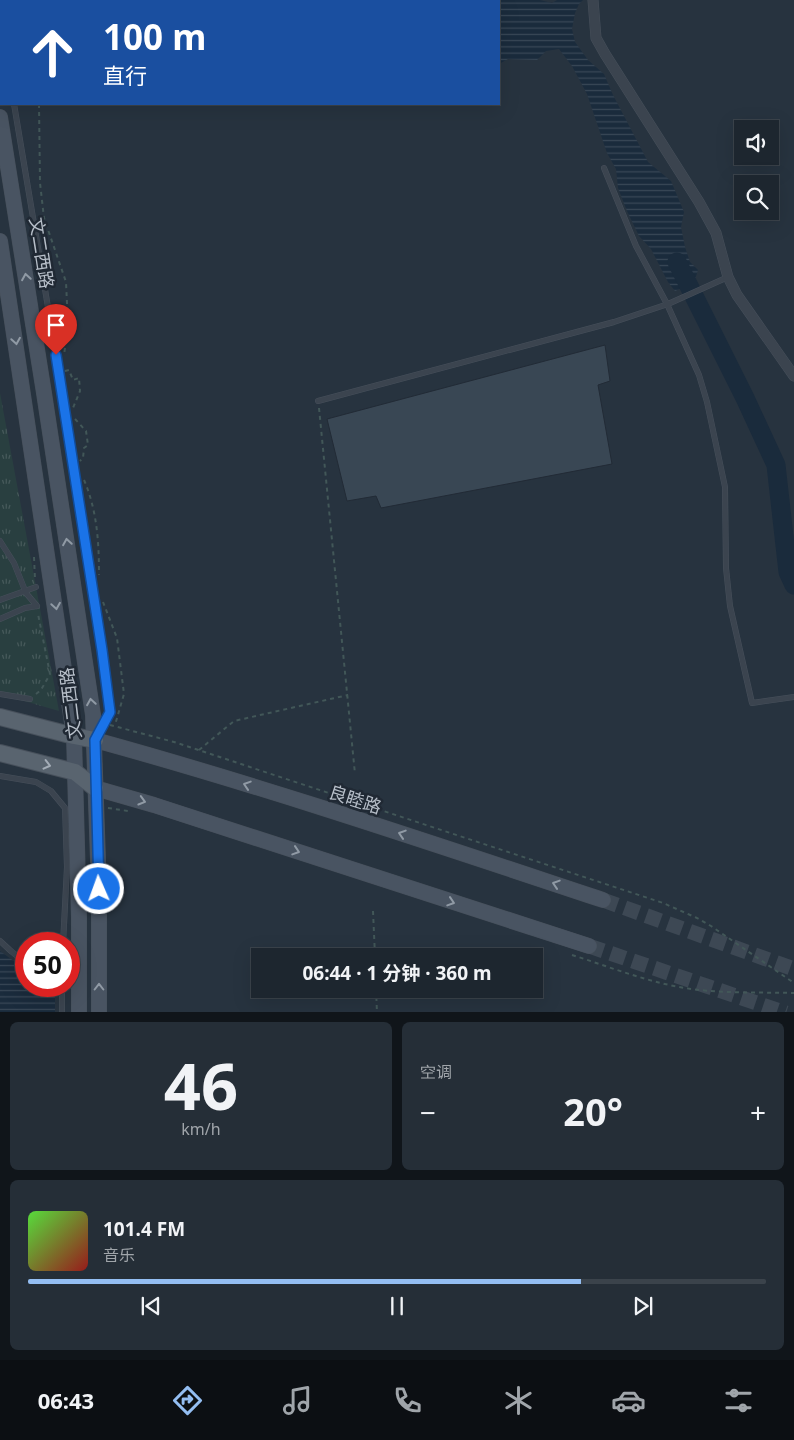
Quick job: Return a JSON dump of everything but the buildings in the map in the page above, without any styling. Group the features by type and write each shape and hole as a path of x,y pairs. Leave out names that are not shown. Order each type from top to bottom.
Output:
{"main road":[{"name":"文二西路","path":"0,117 50,429 93,716 99,889 99,1012"},
{"name":"文二西路","path":"0,241 74,736 79,1012"},
{"path":"0,717 95,740"},
{"name":"良睦路","path":"95,740 184,765 466,854 603,900"},
{"path":"0,753 75,772 95,788 154,805 589,946"}],"street":[{"path":"593,0 596,38 699,202 716,233 728,277 737,295 794,376"}],"lane":[{"path":"14,105 62,391 110,712 95,740"},
{"path":"604,168 636,246 668,304 699,375 716,438 725,487 726,568 730,606 752,703 794,697"},
{"path":"318,401 614,322 668,304 728,277"},
{"path":"0,542 14,563 25,590 37,606 25,608 0,620"},
{"path":"0,600 36,586"},
{"path":"0,694 30,699"},
{"path":"0,776 36,782 51,791 65,808 67,867 64,932"},
{"path":"0,941 15,954"},
{"path":"62,997 62,1012"}],"path":[{"path":"39,105 40,184 44,218 66,282 68,325 64,356"},
{"path":"63,364 63,372 69,370 73,380 79,378 80,391 73,406 73,412"},
{"path":"318,401 355,774"},
{"path":"73,418 86,431 88,445 84,448 83,458 79,462"},
{"path":"82,475 95,512 99,579"},
{"path":"34,554 36,586"},
{"path":"103,602 117,638 124,694 114,726"},
{"path":"30,699 41,690 50,674 37,606"},
{"path":"199,750 234,721 348,695"},
{"path":"373,912 375,948"},
{"path":"376,998 377,1012"}],"green space":[{"path":"0,393 59,711 0,694"}],"water":[{"path":"500,0 540,0 552,3 557,0 583,0 575,13 572,29 575,42 588,60 604,74 648,162 671,181 684,212 681,227 685,247 690,262 698,270 694,283 675,291 668,282 651,249 639,236 618,188 616,169 607,153 587,94 572,66 559,49 546,51 537,60 508,59 500,63"},
{"path":"0,951 15,962 15,997 55,997 55,1012 0,1012"}],"waterway":[{"path":"677,262 745,398 776,465 788,572 794,585"}],"tunnel":[{"path":"603,900 794,969"},
{"path":"589,946 783,1012"}],"route":[{"path":"56,355 110,712 95,740 99,889"}]}
